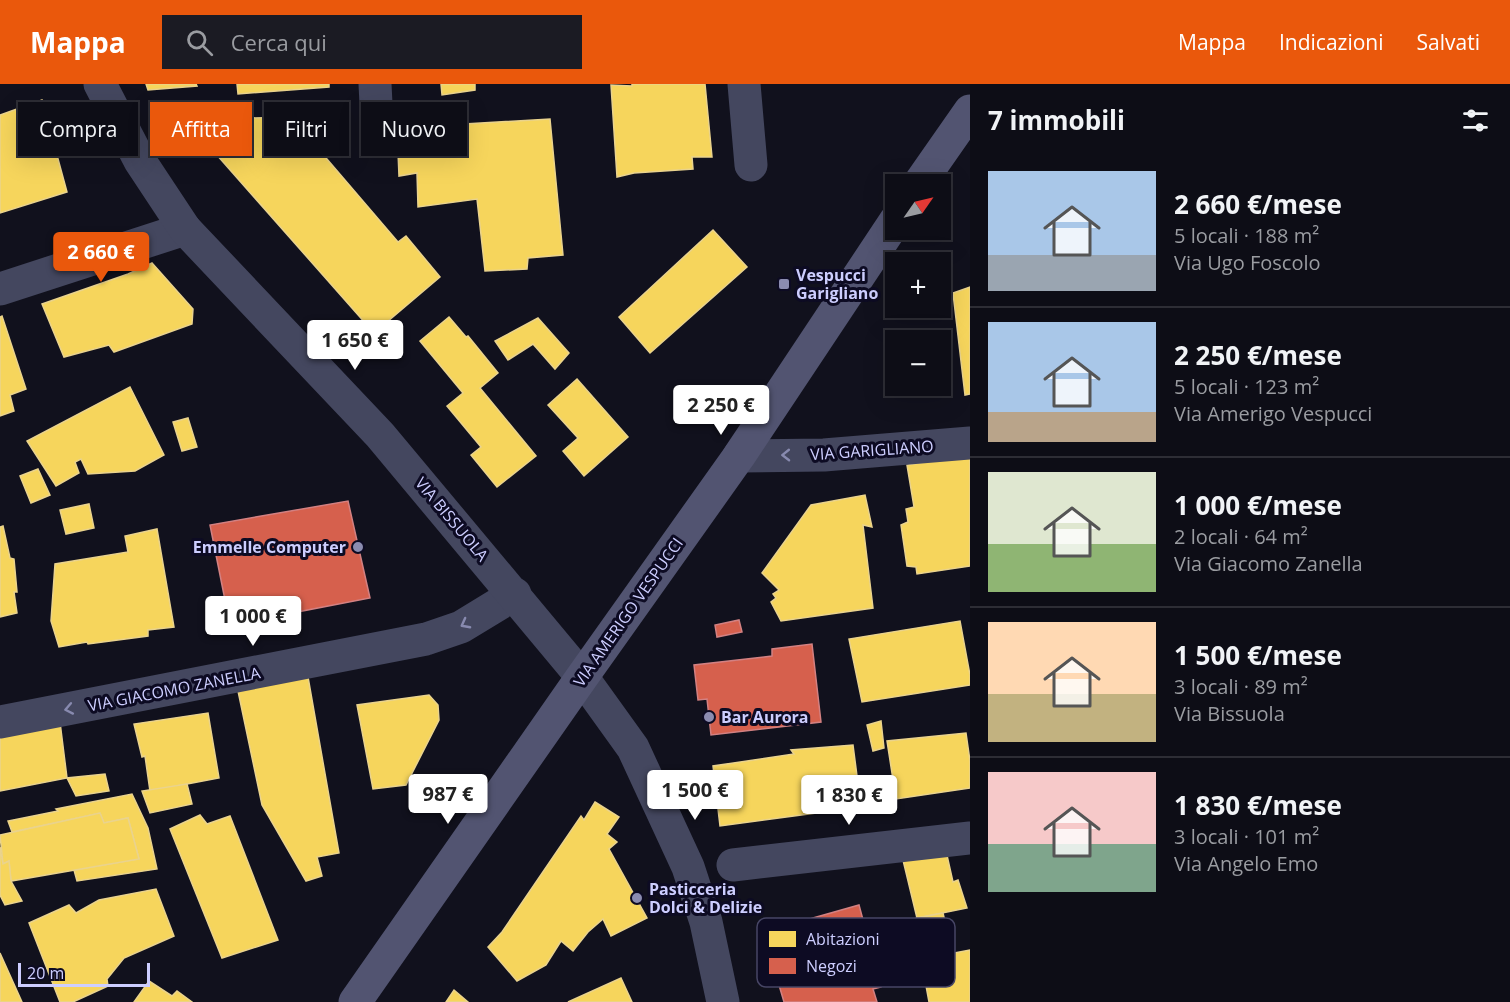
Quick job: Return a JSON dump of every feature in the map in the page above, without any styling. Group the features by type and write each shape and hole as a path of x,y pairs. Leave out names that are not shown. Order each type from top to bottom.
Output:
{"main road":[{"path":"926,174 970,111"},
{"name":"VIA AMERIGO VESPUCCI","path":"355,1002 739,456 885,237"}],"street":[{"name":"VIA BISSUOLA","path":"100,84 140,161 185,229 380,435 515,594 582,677 633,748 688,867 706,922 723,1002"},
{"path":"744,84 751,165"},
{"path":"0,289 185,229"},
{"name":"VIA GARIGLIANO","path":"739,456 824,455 970,443"},
{"name":"VIA GIACOMO ZANELLA","path":"0,722 426,639 461,627 515,594"},
{"path":"733,865 970,838"}],"building: Abitazioni":[{"path":"146,84 196,84 197,86 148,90"},
{"path":"237,84 329,84 329,87 238,94"},
{"path":"441,84 475,84 475,90 442,95"},
{"path":"632,84 705,84 712,157 692,157 693,169 634,173 617,177 611,85 632,86"},
{"path":"18,109 18,156 57,156 67,192 0,213 0,115"},
{"path":"252,118 264,118 264,156 324,156 398,242 406,236 440,277 374,333 218,156 252,156"},
{"path":"550,119 563,255 528,258 527,269 485,271 477,199 418,207 417,173 399,176 398,156 467,156 467,124"},
{"path":"713,230 747,267 650,353 619,317"},
{"path":"152,263 193,309 192,324 114,352 109,345 64,357 42,304 128,274"},
{"path":"970,287 970,394 965,395 953,293"},
{"path":"2,316 26,389 10,395 14,411 0,416 0,317"},
{"path":"449,317 498,373 480,388 536,456 497,487 471,455 481,447 447,406 463,393 420,341"},
{"path":"538,318 569,353 555,369 533,344 508,360 495,341"},
{"path":"577,379 628,437 584,476 563,451 578,438 548,405"},
{"path":"130,387 164,455 135,471 88,474 81,459 75,462 79,473 56,486 27,441"},
{"path":"188,418 197,447 182,451 173,422"},
{"path":"970,455 970,566 917,574 916,567 907,566 901,525 908,522 906,509 914,507 907,465"},
{"path":"38,469 50,495 31,503 20,476"},
{"path":"865,495 872,527 863,525 873,608 781,621 771,602 776,598 773,594 779,590 762,573 811,505"},
{"path":"89,504 94,528 66,534 60,510"},
{"path":"3,526 10,558 14,559 17,592 14,592 17,613 0,617 0,527"},
{"path":"157,529 174,627 148,630 148,636 59,647 51,621 55,564 128,552 125,536"},
{"path":"960,621 970,685 862,702 849,639"},
{"path":"308,677 339,853 317,857 322,876 306,881 262,805 238,691"},
{"path":"429,695 438,705 439,720 406,785 373,789 357,705"},
{"path":"208,713 219,778 150,791 145,756 142,757 134,724"},
{"path":"881,721 884,748 873,751 867,725"},
{"path":"60,722 67,778 0,791 0,735"},
{"path":"966,733 970,761 970,788 896,799 887,741"},
{"path":"853,745 861,807 720,826 713,766 794,754 791,750"},
{"path":"105,774 109,791 76,796 67,778"},
{"path":"187,784 192,804 150,813 142,791"},
{"path":"132,794 148,828 157,869 77,881 74,870 139,859 128,818 104,823 100,813 12,832 8,821 58,811 56,809"},
{"path":"595,802 619,817 607,834 617,842 609,849 647,918 611,936 603,919 588,932 573,951 561,941 546,965 517,981 488,947 502,932 581,816 584,820"},
{"path":"100,813 104,823 128,818 139,859 11,881 9,861 3,864 0,835"},
{"path":"200,815 207,824 230,816 278,940 222,958 170,829"},
{"path":"0,847 3,864 9,861 11,881 22,901 5,905 0,895"},
{"path":"946,851 953,882 958,880 967,908 917,918 903,860"},
{"path":"156,889 174,936 124,958 107,979 108,986 73,1002 60,1002 29,923 69,905 76,913 99,900"},
{"path":"943,913 944,918 917,918"},
{"path":"970,950 970,1002 929,1002 926,987 955,987 955,953"},
{"path":"0,953 22,1002 0,1002"},
{"path":"621,978 632,1002 568,1002"},
{"path":"149,981 172,996 177,991 192,1002 134,1002"},
{"path":"454,990 468,1002 446,1002"}],"building: Negozi":[{"path":"348,501 370,598 230,625 210,525"},
{"path":"739,620 742,632 717,637 715,625"},
{"path":"812,644 821,722 711,735 707,699 698,700 694,665 772,656 772,649"},
{"path":"859,905 862,918 813,918"},
{"path":"780,987 881,987 873,989 877,1002 784,1002"}],"place":[{"name":"Vespucci Garigliano","path":"784,284"},
{"name":"Emmelle Computer","path":"358,547"},
{"name":"Bar Aurora","path":"709,717"},
{"name":"Pasticceria Dolci & Delizie","path":"637,898"}]}
